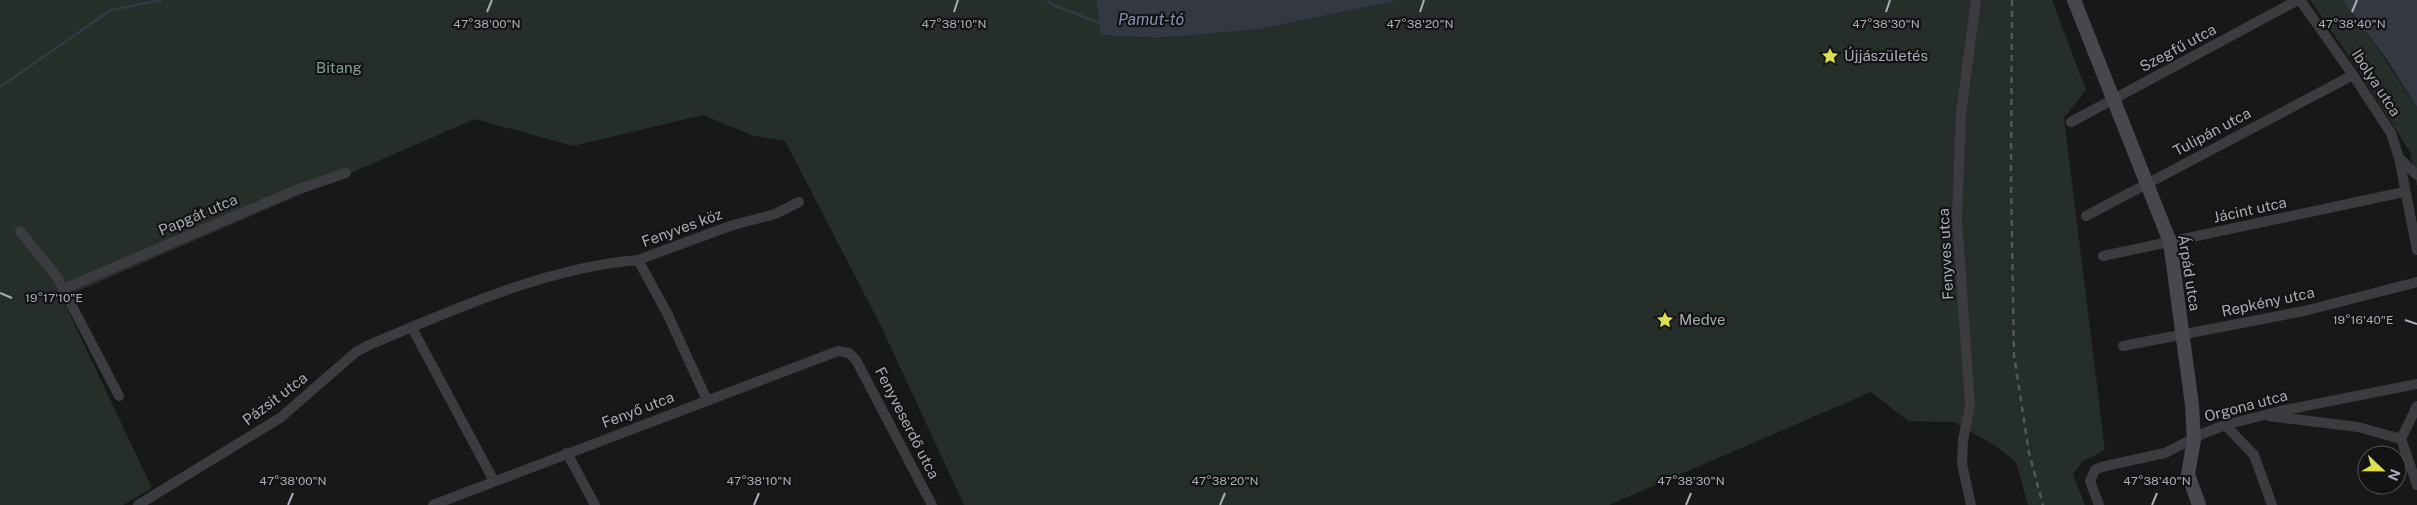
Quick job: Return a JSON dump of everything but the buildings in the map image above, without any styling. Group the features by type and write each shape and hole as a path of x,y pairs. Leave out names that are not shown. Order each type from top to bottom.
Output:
{"street":[{"name":"Fenyves utca","path":"1971,505 1962,464 1963,440 1970,406 1970,389 1956,219 1962,113 1976,0"},
{"name":"Árpád utca","path":"2074,0 2170,242 2192,405 2194,440 2188,474 2199,505"},
{"name":"Szegfű utca","path":"2071,122 2299,0"},
{"name":"Ibolya utca","path":"2299,0 2353,75 2391,133 2399,158 2404,192 2417,250"},
{"name":"Tulipán utca","path":"2086,216 2353,75"},
{"path":"2399,158 2417,175"},
{"name":"Papgát utca","path":"63,289 296,190 346,173"},
{"name":"Jácint utca","path":"2102,256 2404,192"},
{"name":"Fenyves köz","path":"707,400 667,313 638,260 736,224 775,214 799,202"},
{"path":"20,231 57,277 119,396"},
{"name":"Pázsit utca","path":"138,505 234,448 280,418 356,352 369,345 534,281 578,269 638,260"},
{"name":"Repkény utca","path":"2123,346 2304,311 2417,282"},
{"path":"412,328 494,481"},
{"name":"Fenyő utca","path":"433,505 838,351 853,356"},
{"name":"Fenyveserdő utca","path":"853,356 932,505"},
{"name":"Orgona utca","path":"2099,505 2090,481 2095,470 2165,453 2194,440 2202,434 2226,425 2268,416 2280,411 2417,384"},
{"path":"2417,406 2401,439 2417,485"},
{"path":"2268,416 2358,427 2401,439"},
{"path":"2226,425 2254,455 2272,505"},
{"path":"567,453 596,505"}],"green space":[{"name":"Bitang","path":"0,0 1096,0 1101,35 1156,38 1261,29 1399,0 2052,0 2086,90 2064,118 2105,450 2082,462 2073,474 2085,505 2028,505 2016,462 1994,445 1954,422 1908,421 1871,392 1609,505 964,505 880,324 785,141 754,136 703,115 573,146 475,119 62,298 152,488 123,505 0,505"},
{"path":"2310,0 2343,0 2349,6 2417,107 2417,187 2410,152 2361,74"}],"water":[{"name":"Pamut-tó","path":"1096,0 1399,0 1261,29 1156,38 1101,35"},
{"path":"2343,0 2417,0 2417,107 2387,60"}],"waterway":[{"path":"0,87 111,10 162,0"},
{"path":"1047,0 1053,5 1102,24"}],"railway":[{"path":"2012,0 2011,179 2014,355 2029,453 2043,505"}],"place":[{"name":"Újjászületés","path":"1830,56"},
{"name":"Medve","path":"1665,320"}]}
